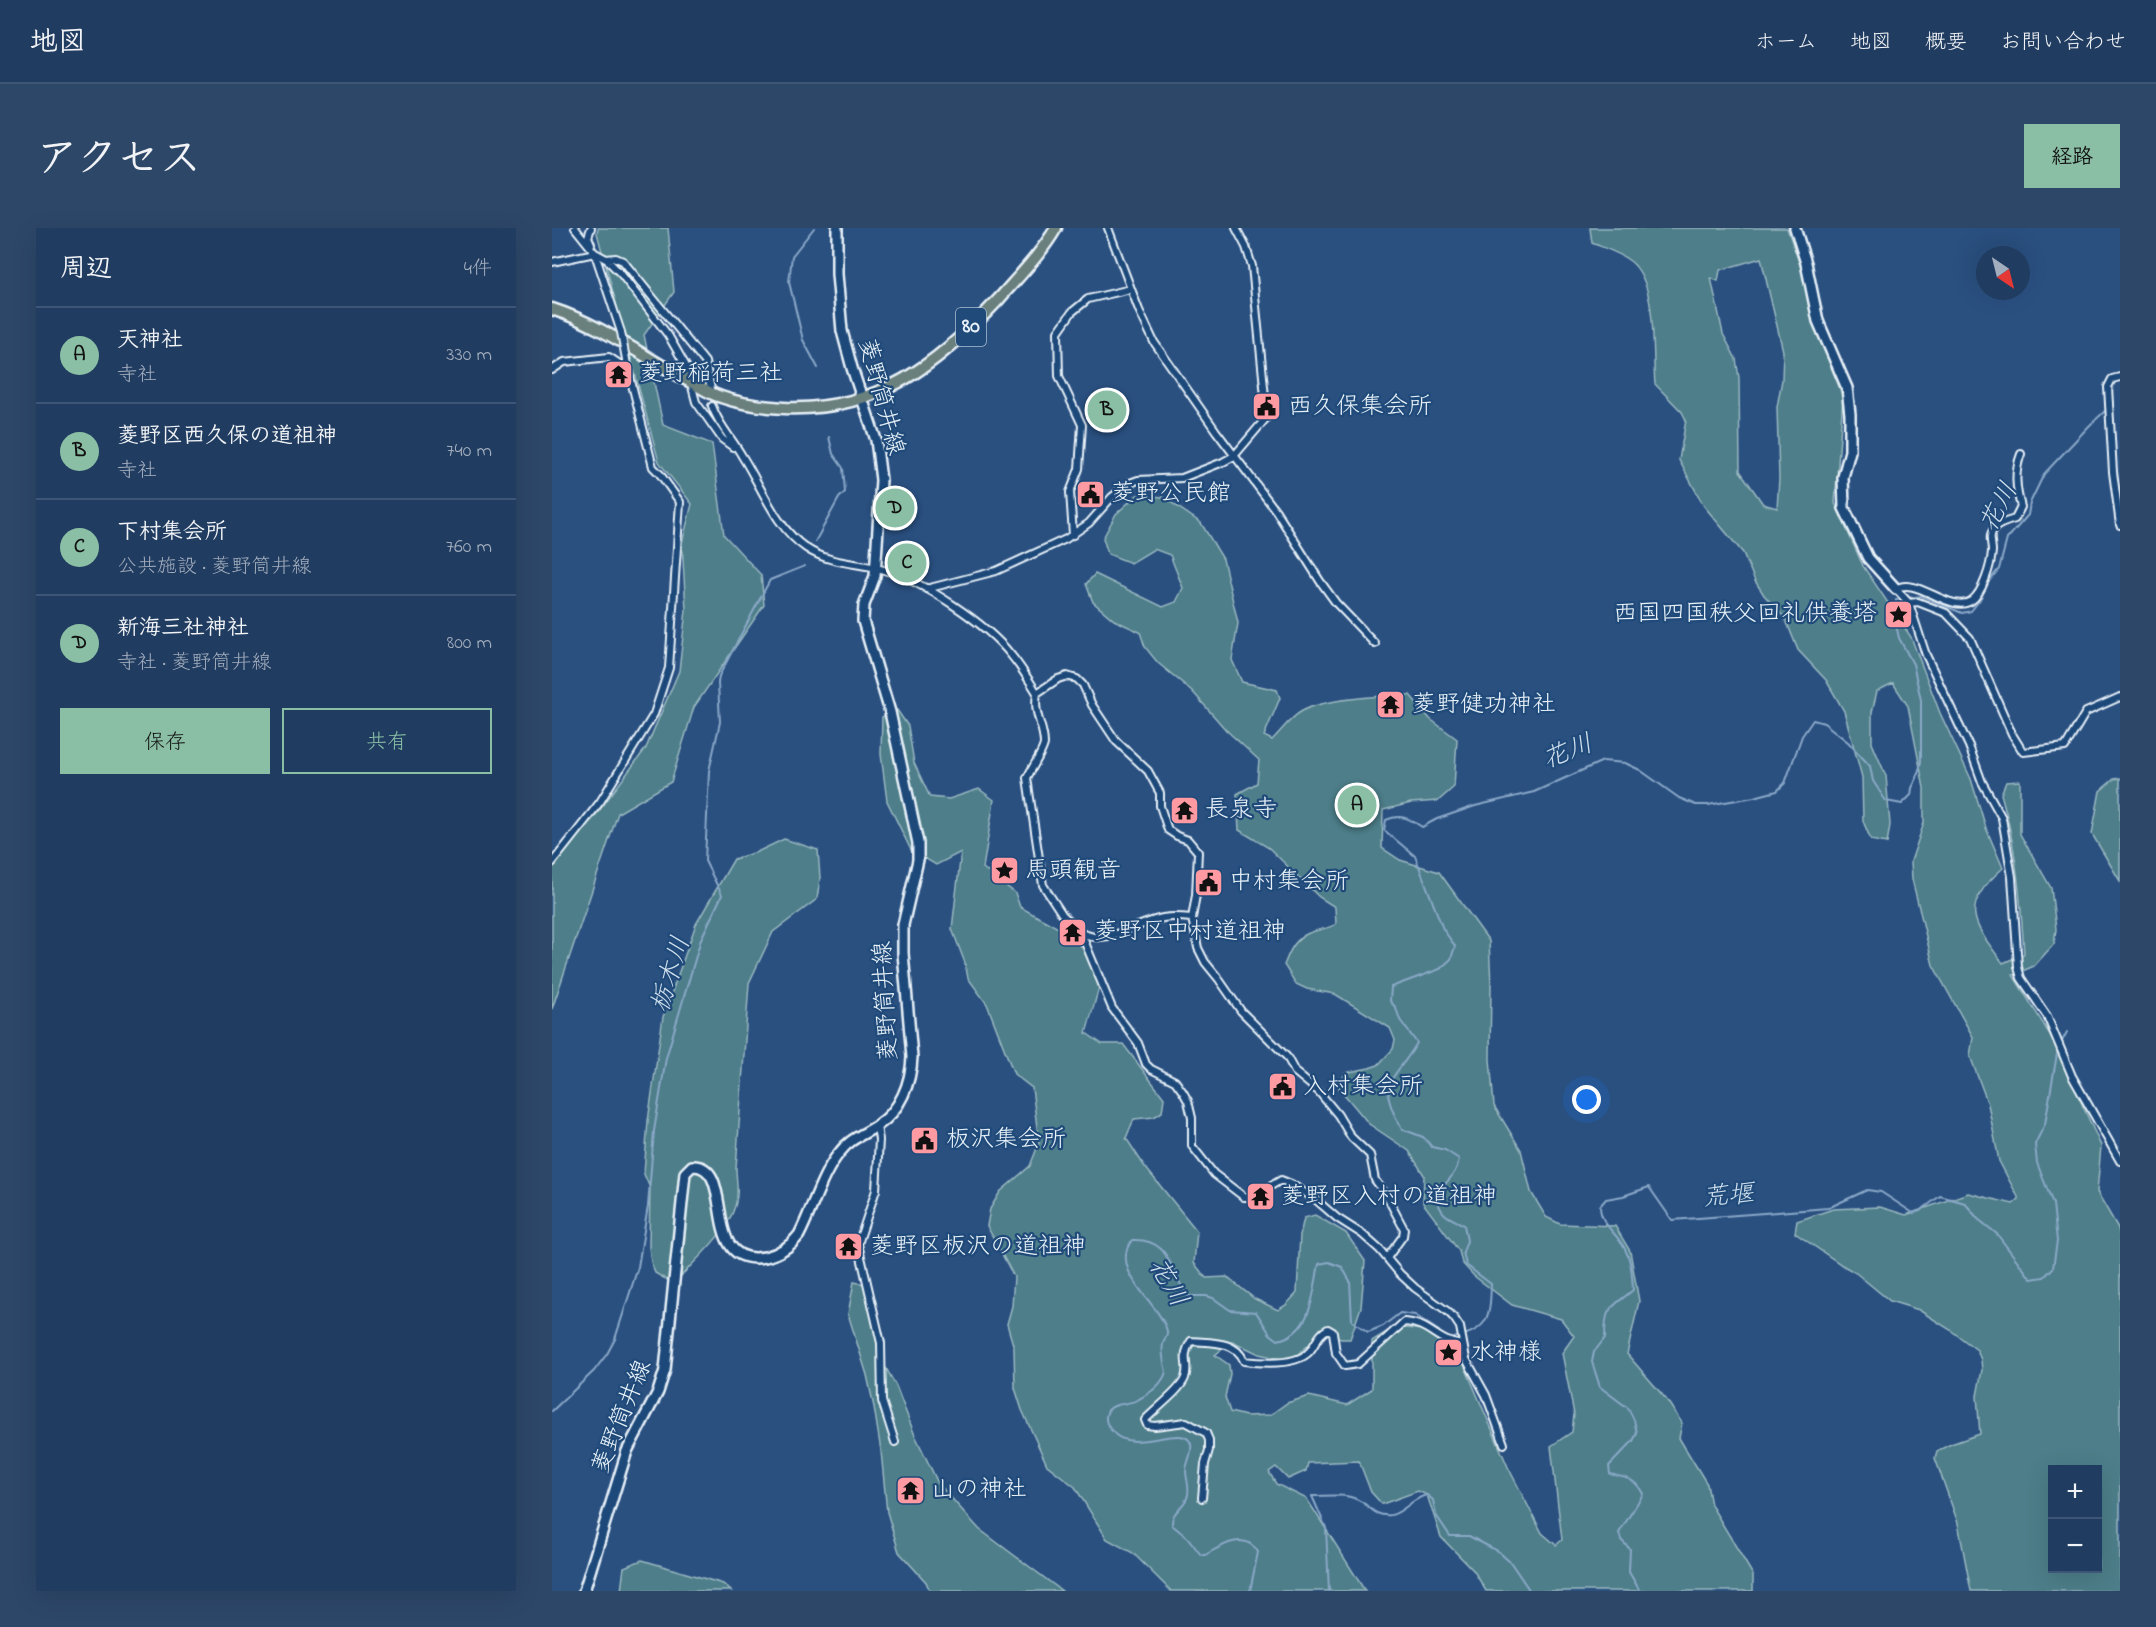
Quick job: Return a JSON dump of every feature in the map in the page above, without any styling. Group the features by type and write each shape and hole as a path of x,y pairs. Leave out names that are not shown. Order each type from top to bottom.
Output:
{"main road":[{"name":"菱野筒井線","path":"584,1591 627,1451 662,1382 668,1354 685,1173 692,1166 696,1166 708,1171 712,1176 723,1228 735,1252 744,1257 754,1258 778,1254 791,1245 799,1235 832,1163 841,1150 885,1120 897,1106 910,1074 912,1057 903,953 903,925 918,860 918,843 890,712 863,621 864,605 875,576 881,480 876,440 852,368 843,331 837,274 837,228"},
{"name":"80","path":"552,309 596,327 721,397 775,408 830,406 864,399 900,382 947,351 984,315 1030,264 1056,228"},
{"path":"1795,228 1806,263 1818,321 1847,388 1850,451 1843,477 1844,508 1868,558 1896,589"}],"street":[{"path":"575,228 595,253 606,259 621,274 668,335 687,368 692,382 693,395 704,413 722,439 741,454"},
{"path":"552,863 600,802 654,714 669,668 680,502 653,467 627,367 621,332 588,237 591,228"},
{"path":"1108,228 1154,342 1276,512 1331,596 1375,644"},
{"path":"926,590 996,571 1073,535 1089,523 1112,497 1130,483 1138,480 1182,478 1234,456 1267,417 1252,266 1246,247 1236,228"},
{"path":"552,261 595,253"},
{"path":"606,259 616,258 623,261 666,312 705,362 711,388"},
{"path":"1073,535 1070,492 1079,469 1083,425 1059,376 1058,332 1072,312 1088,299 1131,289"},
{"path":"552,370 564,362 609,357 627,367"},
{"path":"2120,377 2112,379 2108,387 2113,472 2120,525"},
{"path":"712,406 725,433 741,454 780,522 805,548 820,556 858,566 876,567 898,574 951,604 981,625 1010,653 1037,693 1035,706 1044,743 1027,778 1039,866 1050,898 1070,924 1081,933 1098,938 1127,932 1142,924 1164,918 1174,916 1192,918"},
{"path":"2021,454 2017,465 2020,507 2015,519 1995,527 1990,536 1992,550 1989,573 1974,599 1963,603 1950,602 1910,586 1901,586 1896,589 1909,603 1926,655 1969,746 1982,782 2002,818 2012,878 2018,967 2021,978 2047,1017 2072,1076 2120,1161"},
{"path":"1909,603 1918,602 1946,613 1970,638 2012,734 2023,752 2065,747 2086,712 2120,697"},
{"path":"1037,693 1058,679 1067,676 1077,679 1083,685 1092,705 1116,741 1148,771 1160,793 1160,806 1168,830 1188,840 1198,852 1196,895 1192,918 1198,948 1205,962 1241,1011 1287,1057 1295,1072 1319,1092 1338,1115 1351,1137 1370,1155 1375,1180 1385,1192 1404,1229 1403,1236 1387,1258"},
{"path":"1081,933 1112,1008 1138,1043 1146,1064 1175,1081 1188,1101 1192,1118 1192,1146 1214,1174 1244,1197 1252,1197 1281,1180 1291,1184 1362,1234 1415,1288 1447,1311 1460,1327 1466,1359 1486,1395 1504,1444"},
{"path":"877,1125 879,1140 876,1190 858,1244 881,1343 882,1401 895,1442"},
{"path":"1202,1498 1205,1464 1209,1450 1206,1433 1186,1422 1155,1426 1147,1425 1145,1420 1182,1384 1186,1375 1184,1352 1191,1341 1234,1346 1244,1361 1270,1364 1302,1357 1309,1352 1320,1333 1328,1329 1333,1332 1336,1353 1345,1366 1358,1364 1404,1322 1420,1324 1443,1341 1462,1345"}],"green space":[{"path":"598,228 668,228 674,292 644,335 663,425 712,444 724,535 761,575 764,605 694,707 671,782 618,813 552,1009 552,858 593,819 646,748 679,671 686,610 682,543 692,504 659,462 597,233"},
{"path":"1590,228 1787,228 1825,351 1843,397 1835,503 1863,566 1911,637 1940,713 1971,779 1986,828 2003,868 1980,894 1975,904 1975,915 1984,936 2003,963 2024,954 2014,852 2001,794 2006,782 2020,781 2020,834 2051,888 2056,929 2054,944 2034,966 2013,975 2052,1038 2101,1146 2097,1192 2118,1228 2120,1238 2120,1591 1971,1591 1958,1523 1935,1458 1937,1451 1980,1434 1977,1396 1982,1370 1977,1350 1919,1310 1890,1301 1856,1273 1795,1233 1797,1221 1833,1209 1880,1207 1906,1215 1968,1193 2013,1204 2019,1199 1999,1161 1988,1104 1970,1056 1973,1037 1933,965 1912,879 1911,861 1924,823 1924,788 1908,706 1893,683 1877,691 1872,712 1872,743 1886,776 1890,825 1887,843 1871,840 1863,821 1862,777 1844,711 1826,680 1798,650 1785,618 1764,595 1743,553 1704,506 1679,460 1686,420 1682,412 1655,384 1652,318 1645,285 1639,271 1630,261 1592,243","holes":["1761,258 1783,351 1782,380 1777,407 1779,479 1777,508 1763,504 1740,471 1739,378 1736,359 1723,334 1711,278 1718,281 1720,270"]},
{"path":"1137,495 1163,497 1201,523 1223,559 1238,623 1232,660 1242,682 1277,690 1280,698 1264,736 1272,740 1302,711 1324,703 1354,698 1410,695 1430,719 1457,739 1454,787 1438,801 1411,803 1383,810 1382,848 1400,860 1439,872 1489,941 1490,1059 1494,1106 1521,1150 1531,1192 1546,1217 1560,1224 1615,1226 1630,1251 1639,1301 1627,1354 1666,1399 1682,1423 1679,1438 1707,1484 1711,1505 1753,1575 1753,1591 1486,1591 1474,1571 1441,1537 1427,1495 1418,1491 1382,1504 1371,1492 1359,1461 1308,1463 1306,1471 1288,1479 1276,1467 1269,1472 1276,1484 1307,1499 1365,1591 1171,1591 1133,1553 1107,1539 1075,1487 1047,1465 1022,1410 1015,1388 1014,1348 1007,1324 1012,1306 1014,1277 987,1226 990,1209 1000,1192 1030,1166 1039,1143 1032,1088 1014,1074 987,1004 968,978 965,963 952,929 961,852 936,865 911,850 887,801 881,754 882,717 897,710 908,726 914,763 930,797 949,799 979,789 994,800 983,868 1015,893 1020,907 1062,930 1092,956 1100,984 1086,1033 1102,1044 1123,1044 1164,1098 1162,1112 1154,1117 1134,1119 1126,1138 1145,1167 1197,1231 1194,1263 1206,1278 1227,1277 1255,1299 1278,1310 1297,1293 1300,1235 1304,1218 1315,1215 1346,1233 1365,1261 1361,1307 1350,1339 1341,1339 1326,1330 1290,1361 1259,1354 1232,1341 1215,1355 1229,1365 1230,1374 1225,1397 1230,1412 1246,1416 1270,1415 1287,1403 1309,1396 1347,1405 1372,1389 1372,1341 1388,1331 1406,1328 1429,1331 1462,1360 1508,1467 1542,1533 1556,1545 1562,1540 1551,1446 1572,1432 1574,1414 1562,1353 1574,1336 1561,1319 1512,1305 1474,1276 1462,1263 1459,1251 1423,1203 1424,1175 1409,1151 1369,1124 1339,1088 1345,1073 1378,1065 1393,1049 1395,1040 1390,1028 1335,994 1307,989 1296,984 1284,965 1297,941 1309,933 1336,924 1335,907 1319,897 1269,848 1239,830 1237,794 1257,783 1259,760 1226,730 1192,691 1158,663 1145,647 1140,632 1114,620 1093,602 1086,584 1095,574 1163,607 1176,602 1183,588 1170,555 1154,549 1131,563 1108,554 1103,538 1116,514"},
{"path":"2120,778 2120,881 2092,834 2100,791 2114,779"},
{"path":"784,839 818,850 820,878 817,899 773,932 749,983 735,1207 723,1229 707,1249 681,1276 667,1280 655,1273 651,1262 650,1188 644,1174 648,1121 663,1017 696,924 734,859 757,852"},
{"path":"854,1282 864,1284 881,1359 896,1386 914,1433 938,1483 979,1529 1062,1591 930,1591 926,1582 899,1552 887,1512 874,1407 867,1375 848,1314"},
{"path":"642,1560 723,1584 731,1591 621,1591 624,1567"}],"waterway":[{"name":"栃木川","path":"814,228 792,256 789,282 803,340 818,368"},
{"name":"花川","path":"1449,1339 1472,1332 1484,1322 1490,1307 1491,1284 1466,1265 1463,1252 1467,1241 1464,1225 1443,1212 1436,1197 1453,1175 1459,1159 1445,1150 1432,1147 1423,1137 1402,1129 1389,1101 1388,1091 1390,1083 1417,1043 1400,1020 1396,1008 1390,1001 1391,987 1440,969 1451,959 1455,946 1443,929 1415,856 1384,830 1386,820 1401,817 1422,827 1437,819 1475,806 1534,792 1603,761 1625,763 1640,770 1679,798 1696,805 1754,797 1777,791 1785,783 1802,736 1813,720 1824,723 1848,742 1870,766 1873,781 1886,801 1902,804 1911,795 1921,762 1921,700 1913,664 1899,638 1894,616 1896,600 1921,596 1962,613 1971,611 1999,569 2007,539 2028,515 2030,503 2044,474 2105,411"},
{"name":"栃木川","path":"815,542 839,498 845,492 843,468 833,454 829,437"},
{"name":"栃木川","path":"552,1411 594,1371 607,1354 615,1339 638,1267 648,1206 654,1131 666,1058 701,939 722,895 705,861 709,771 720,722 719,676 770,580 805,566"},
{"name":"荒堰","path":"2061,1043 2067,1032"},
{"name":"荒堰","path":"1640,1591 1629,1572 1630,1549 1621,1540 1619,1533 1643,1494 1633,1482 1610,1474 1609,1466 1633,1441 1637,1433 1628,1408 1600,1387 1592,1362 1594,1352 1605,1338 1606,1320 1610,1310 1633,1290 1632,1274 1622,1243 1603,1218 1600,1206 1606,1199 1649,1187 1672,1220 1828,1208 1867,1190 1881,1192 1913,1213 1920,1211 1940,1196 1965,1203 1978,1219 1997,1234 2031,1279 2044,1277 2053,1268 2057,1241 2053,1204 2037,1163 2035,1144 2045,1124 2058,1048"},
{"name":"花川","path":"1250,1591 1258,1552 1253,1545 1240,1541 1233,1542 1201,1555 1188,1538 1172,1525 1173,1517 1188,1495 1186,1471 1191,1444 1187,1438 1179,1436 1132,1441 1121,1438 1112,1431 1107,1422 1109,1409 1133,1402 1146,1395 1158,1385 1166,1372 1162,1351 1167,1331 1163,1320 1138,1287 1126,1263 1126,1252 1132,1240 1145,1241 1163,1251 1188,1296 1206,1296 1230,1310 1256,1312 1270,1334 1278,1340 1290,1336 1305,1320 1313,1298 1319,1264 1329,1262 1342,1267 1350,1281 1352,1321 1368,1332 1383,1326 1400,1313 1415,1315 1439,1331"},
{"name":"荒堰","path":"1329,1591 1326,1528 1312,1496 1347,1496 1362,1502 1380,1514 1391,1515 1427,1495 1433,1500 1436,1515 1450,1536 1469,1536 1499,1552 1511,1563 1530,1591"}],"place":[{"name":"菱野稲荷三社","path":"618,374"},
{"name":"西久保集会所","path":"1267,407"},
{"name":"菱野区西久保の道祖神","path":"1107,410"},
{"name":"菱野公民館","path":"1090,494"},
{"name":"新海三社神社","path":"895,508"},
{"name":"下村集会所","path":"907,563"},
{"name":"西国四国秩父回礼供養塔","path":"1898,614"},
{"name":"菱野健功神社","path":"1391,705"},
{"name":"天神社","path":"1357,805"},
{"name":"長泉寺","path":"1184,810"},
{"name":"馬頭観音","path":"1004,871"},
{"name":"中村集会所","path":"1208,882"},
{"name":"菱野区中村道祖神","path":"1073,932"},
{"name":"入村集会所","path":"1282,1087"},
{"name":"板沢集会所","path":"925,1140"},
{"name":"菱野区入村の道祖神","path":"1260,1197"},
{"name":"菱野区板沢の道祖神","path":"849,1247"},
{"name":"水神様","path":"1449,1353"},
{"name":"山の神社","path":"910,1490"}]}
